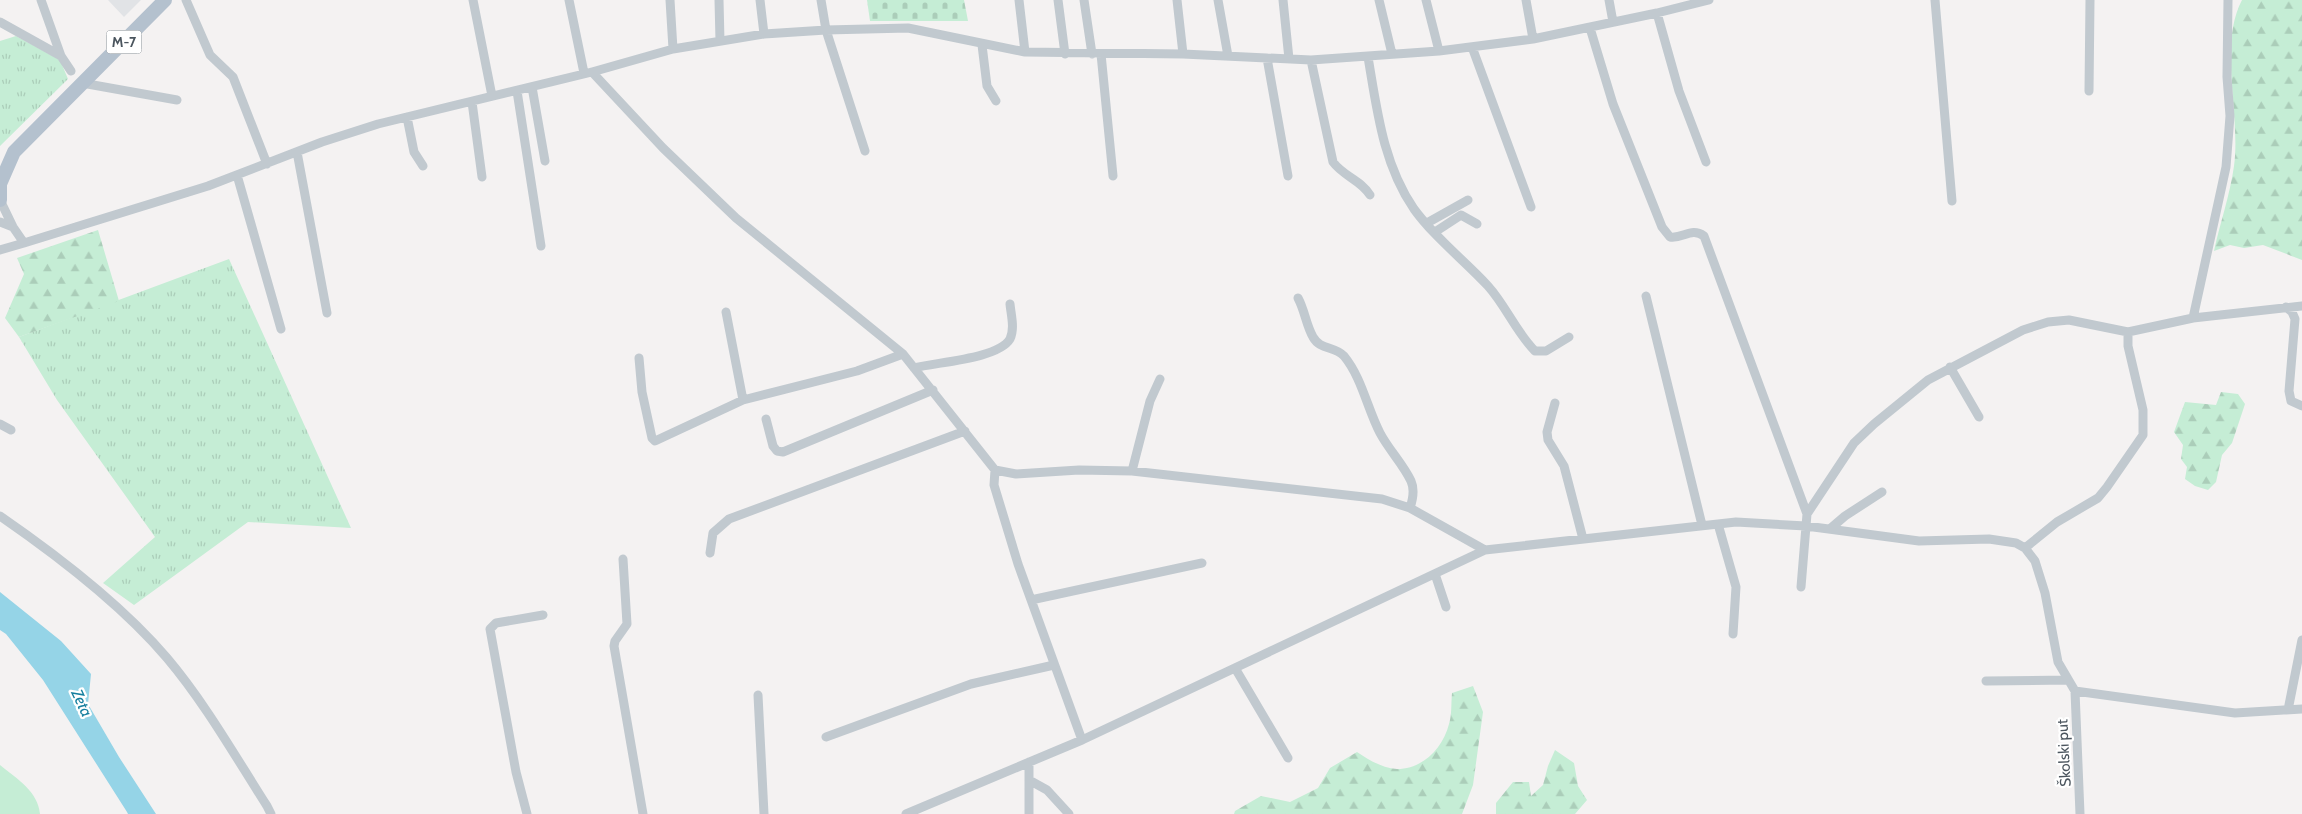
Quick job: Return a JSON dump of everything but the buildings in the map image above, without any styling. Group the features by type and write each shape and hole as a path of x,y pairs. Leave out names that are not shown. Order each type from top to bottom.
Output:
{"main road":[{"name":"M-7","path":"0,159 14,152 165,0"},
{"name":"M-7","path":"0,200 0,183 14,152"}],"street":[{"path":"40,0 61,56 71,71"},
{"path":"186,0 210,55 233,77 267,164"},
{"path":"473,0 492,96"},
{"path":"569,0 588,72 736,218 903,354 995,470 994,485 1031,600 1082,740"},
{"path":"670,0 673,49"},
{"path":"719,0 720,41"},
{"path":"760,0 764,34"},
{"path":"821,0 826,30 865,151"},
{"path":"1019,0 1025,52"},
{"path":"1058,0 1066,54"},
{"path":"1084,0 1096,54 1113,176"},
{"path":"1177,0 1183,54"},
{"path":"1218,0 1228,56"},
{"path":"1283,0 1289,59"},
{"path":"1378,0 1392,54"},
{"path":"1426,0 1439,51"},
{"path":"1526,0 1533,39"},
{"path":"1609,0 1613,22"},
{"path":"0,250 194,191 359,129 517,91 673,49 764,34 908,28 929,31 982,45 1025,52 1183,54 1311,60 1439,51 1533,39 1590,28 1709,0"},
{"path":"1935,0 1952,201"},
{"path":"2089,91 2090,0"},
{"path":"2193,318 2226,167 2230,116 2227,77 2228,0"},
{"path":"1657,13 1679,91 1706,162"},
{"path":"1,24 61,56"},
{"path":"1590,28 1613,104 1662,227 1670,237 1678,238 1691,232 1699,232 1704,236 1807,514 1801,587"},
{"path":"982,45 987,86 996,101"},
{"path":"1472,47 1531,207"},
{"path":"1368,57 1383,138 1393,172 1415,210 1458,258 1489,287 1525,341 1535,351 1546,351 1569,337"},
{"path":"1268,58 1288,176"},
{"path":"1311,60 1333,162 1342,172 1363,185 1370,195"},
{"path":"82,83 176,100"},
{"path":"532,87 545,161"},
{"path":"517,91 541,246"},
{"path":"472,102 482,177"},
{"path":"407,117 414,152 423,166"},
{"path":"297,152 327,313"},
{"path":"237,175 281,329"},
{"path":"0,200 13,227 24,243"},
{"path":"1427,223 1468,200"},
{"path":"1435,232 1462,215 1477,224"},
{"path":"0,222 13,227"},
{"path":"1646,296 1702,525"},
{"path":"1298,298 1306,312 1313,338 1327,349 1335,349 1342,354 1359,380 1380,433 1412,482 1414,495 1410,508"},
{"path":"914,368 946,362 1002,347 1009,340 1013,328 1010,304"},
{"path":"1807,514 1854,444 1874,424 1928,380 2024,330 2048,322 2069,320 2128,332 2193,318 2302,306"},
{"path":"2286,307 2292,312 2295,319 2289,391 2292,400 2302,406"},
{"path":"726,312 743,400"},
{"path":"2025,548 2057,522 2098,498 2143,435 2144,410 2128,346 2128,332"},
{"path":"639,358 642,392 652,438 655,441 743,400 857,371 903,354"},
{"path":"1950,367 1979,416"},
{"path":"1132,471 1150,401 1160,379"},
{"path":"766,419 773,446 777,451 782,452 933,390"},
{"path":"1555,403 1546,432 1548,440 1564,466 1583,539"},
{"path":"0,424 11,430"},
{"path":"710,553 713,533 729,519 965,431"},
{"path":"995,470 1016,474 1078,470 1132,471 1382,499 1410,508 1486,550"},
{"path":"1830,528 1860,505 1882,492"},
{"path":"0,516 29,536 96,589 167,658 205,710 271,814"},
{"path":"910,813 1082,740 1486,550 1736,522 1830,528 1919,542 1989,539 2010,542 2025,548 2035,561 2040,575 2058,662 2074,691 2235,714 2302,708"},
{"path":"1718,524 1736,587 1732,634"},
{"path":"623,560 626,624 615,641 614,646 643,814"},
{"path":"1031,600 1202,563"},
{"path":"1435,574 1446,606"},
{"path":"527,814 516,772 490,629 496,623 543,615"},
{"path":"2288,710 2302,640"},
{"path":"826,737 971,684 1054,665"},
{"path":"1235,668 1288,758"},
{"path":"1986,681 2067,680"},
{"name":"Školski put","path":"2074,691 2080,814"},
{"path":"758,695 764,814"},
{"path":"1029,762 1029,814"},
{"path":"1029,780 1047,790 1069,814"}],"shaded area":[{"path":"108,0 141,0 124,17"}],"green space":[{"path":"867,0 964,0 968,21 870,21"},
{"path":"2242,0 2302,0 2302,260 2263,245 2244,248 2230,245 2214,251 2234,166 2235,125 2231,59 2232,38 2235,18"},
{"path":"16,36 60,60 68,79 0,146 0,41"},
{"path":"98,230 119,301 19,337 5,318 24,274 17,258"},
{"path":"229,259 351,528 248,522 134,605 103,583 155,537 57,400 19,337"},
{"path":"2221,392 2238,394 2245,404 2232,443 2222,455 2216,482 2208,490 2195,486 2185,479 2187,467 2181,459 2183,445 2174,432 2185,402 2216,405"},
{"path":"1473,686 1483,712 1473,785 1462,814 1234,814 1235,811 1261,796 1290,802 1318,788 1330,768 1357,752 1376,763 1397,769 1406,768 1423,761 1437,749 1446,733 1451,717 1452,693"},
{"path":"1555,750 1574,763 1578,786 1587,800 1575,814 1496,814 1496,803 1513,782 1529,782 1531,796 1543,785"},
{"path":"0,765 31,792 40,814 0,814"}],"water":[{"name":"Zeta","path":"0,592 61,641 91,674 88,704 119,757 156,814 128,814 43,680 6,634 0,630"}]}
